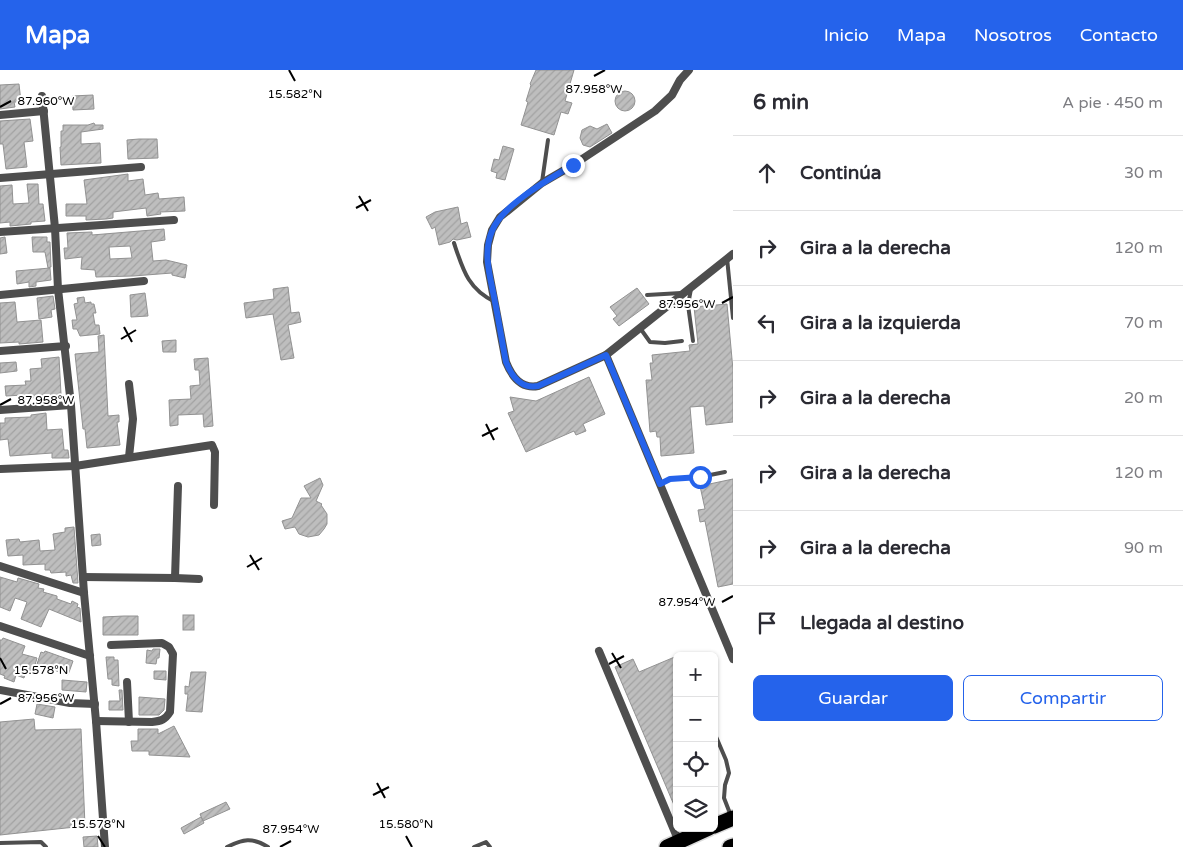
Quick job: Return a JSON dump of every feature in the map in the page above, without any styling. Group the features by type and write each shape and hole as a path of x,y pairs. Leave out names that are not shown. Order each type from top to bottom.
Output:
{"highway":[{"path":"718,824 733,818"},
{"path":"673,844 701,832"}],"street":[{"path":"689,70 680,80 672,95 655,111 542,183 500,217 492,230 488,245 487,262 506,362 510,372 523,385 538,386 606,355 730,256"},
{"path":"42,96 55,228 58,289 66,346 71,404 84,593 95,704 105,847"},
{"path":"0,115 44,111"},
{"path":"0,178 141,167"},
{"path":"0,232 174,220"},
{"path":"0,295 144,281"},
{"path":"0,351 66,346"},
{"path":"606,355 732,656"},
{"path":"129,384 133,419 129,457"},
{"path":"0,410 71,404"},
{"path":"0,469 75,466 212,445 215,452 214,505"},
{"path":"175,578 178,486"},
{"path":"0,566 84,593"},
{"path":"83,577 200,579"},
{"path":"0,626 90,656"},
{"path":"96,721 161,721 170,712 173,654 169,647 162,643 111,645"},
{"path":"599,651 673,844"},
{"path":"127,682 129,722"},
{"path":"0,690 70,703 95,704"}],"lane":[{"path":"542,183 548,140"},
{"path":"454,244 470,284 482,296 495,302"},
{"path":"730,256 733,318"},
{"path":"647,295 675,295 688,290 693,341"},
{"path":"640,328 650,342 682,341"},
{"path":"660,484 670,479 700,477 725,472"},
{"path":"718,741 729,773 725,785 724,798 733,818"},
{"path":"227,847 239,841 248,840 260,842 268,847"},
{"path":"22,842 24,847"},
{"path":"0,843 40,842 46,847"},
{"path":"474,847 486,842 490,847"}],"building":[{"path":"536,70 574,70 565,101 572,103 568,114 561,112 554,135 521,125 528,102 526,101 530,84"},
{"path":"19,84 21,102 14,102 15,107 0,109 0,85"},
{"path":"625,91 632,94 635,101 632,108 625,111 618,108 615,101 618,94"},
{"path":"93,95 94,109 73,110 72,96"},
{"path":"30,119 33,141 24,142 27,167 6,169 3,144 0,144 0,121"},
{"path":"94,123 95,125 103,125 103,129 81,132 81,144 100,143 101,163 61,165 60,147 63,125 88,125"},
{"path":"607,124 612,133 590,147 583,145 580,138 582,130 590,126 597,129"},
{"path":"157,139 158,158 128,159 127,140"},
{"path":"503,146 514,149 505,180 496,178 497,173 491,171 494,159 499,160"},
{"path":"128,174 128,181 143,179 145,195 158,193 159,199 184,197 185,211 160,212 161,214 147,216 146,208 113,212 113,218 86,220 86,216 66,216 66,204 87,204 84,180"},
{"path":"27,184 38,184 39,204 43,204 45,221 10,226 10,222 0,223 0,186 12,185 13,204 29,203"},
{"path":"458,207 461,224 467,222 471,237 453,239 450,242 439,245 435,227 432,229 426,217 435,212"},
{"path":"164,229 165,240 151,242 153,261 166,260 187,265 185,278 172,275 172,273 96,277 95,270 81,269 82,257 65,259 64,248 68,248 67,233 92,232 92,235","holes":["130,246 132,258 110,259 109,247"]},
{"path":"5,237 7,253 0,254 0,238"},
{"path":"32,237 47,237 47,242 50,242 51,267 48,268 45,252 33,252"},
{"path":"50,268 51,280 36,282 36,286 29,287 29,282 17,284 16,271"},
{"path":"288,287 291,313 299,312 301,322 288,325 294,358 281,360 273,314 246,318 244,303 274,299 273,289"},
{"path":"637,288 649,304 619,326 613,319 617,316 610,307"},
{"path":"145,293 148,316 131,317 130,295"},
{"path":"53,296 55,309 51,310 52,317 39,319 37,298"},
{"path":"84,297 85,303 91,302 91,304 94,304 96,313 93,313 95,325 99,325 100,334 80,336 77,329 73,329 72,320 77,320 74,304 78,303 77,298"},
{"path":"15,302 17,322 41,320 43,342 0,343 0,303"},
{"path":"727,304 733,370 733,422 706,425 704,406 690,407 694,453 661,456 660,437 657,437 656,431 650,432 646,380 652,380 650,363 653,363 652,355 690,351 689,345 698,344 694,307"},
{"path":"104,335 108,416 119,415 119,422 117,422 120,445 87,448 85,429 83,429 75,354 99,352 98,336"},
{"path":"176,340 176,352 163,352 162,341"},
{"path":"59,357 61,394 23,399 23,395 6,396 5,386 26,385 25,381 31,381 30,369 42,368 41,359"},
{"path":"208,358 213,426 204,427 203,414 178,415 178,425 170,426 169,400 191,399 190,386 200,385 199,370 195,370 194,359"},
{"path":"16,362 17,371 0,373 0,363"},
{"path":"589,377 605,414 583,424 586,431 576,435 574,431 526,452 508,413 514,411 510,397 536,401"},
{"path":"46,413 47,430 62,429 64,450 68,450 69,458 52,458 52,453 10,456 8,439 0,440 0,423 5,423 5,418 31,417 31,415"},
{"path":"320,478 323,485 316,501 322,504 327,514 327,524 324,529 319,535 308,537 299,534 295,527 285,529 282,521 292,518 301,498 311,498 304,486"},
{"path":"733,479 733,584 718,587 705,521 700,522 698,510 705,509 700,486"},
{"path":"74,527 78,583 73,583 71,575 66,576 66,572 51,573 50,570 45,570 45,564 23,565 23,555 8,556 6,540 19,539 20,542 39,540 40,551 55,550 53,534 65,532 65,528"},
{"path":"100,534 101,545 92,546 91,535"},
{"path":"0,577 17,582 18,578 39,584 38,588 44,589 43,592 57,596 57,599 71,604 72,601 78,604 81,622 49,609 41,627 21,619 27,602 15,598 10,611 0,607"},
{"path":"183,615 194,615 194,630 183,630"},
{"path":"138,616 138,635 103,635 103,617"},
{"path":"3,638 25,646 22,654 37,658 33,672 26,670 24,678 16,675 14,682 0,674 0,640"},
{"path":"153,649 160,649 156,664 146,663 147,650 152,651"},
{"path":"45,651 73,661 68,675 37,664 41,652 44,653"},
{"path":"106,657 114,657 114,660 118,660 119,686 112,685 112,679 108,679"},
{"path":"673,658 673,803 615,667 633,659 639,672"},
{"path":"154,671 166,671 166,680 154,679"},
{"path":"191,672 206,672 202,712 186,711 188,694 185,694 185,686 189,687"},
{"path":"62,680 87,682 86,692 62,690"},
{"path":"119,690 122,690 123,710 109,710 109,701 120,701"},
{"path":"139,697 165,699 164,710 159,715 139,715"},
{"path":"37,704 55,707 53,718 35,714"},
{"path":"34,719 35,730 81,729 85,826 0,835 0,722"},
{"path":"174,726 190,757 149,755 149,751 132,751 131,741 138,741 138,729 158,729 158,734"},
{"path":"226,802 230,809 203,821 200,814"},
{"path":"201,817 204,823 184,834 181,828"},
{"path":"97,836 98,847 84,847 83,837"}],"route":[{"path":"573,165 542,183 513,206 500,217 492,230 488,245 487,262 506,362 510,372 523,385 538,386 606,355 660,484 670,479 700,477"}]}
